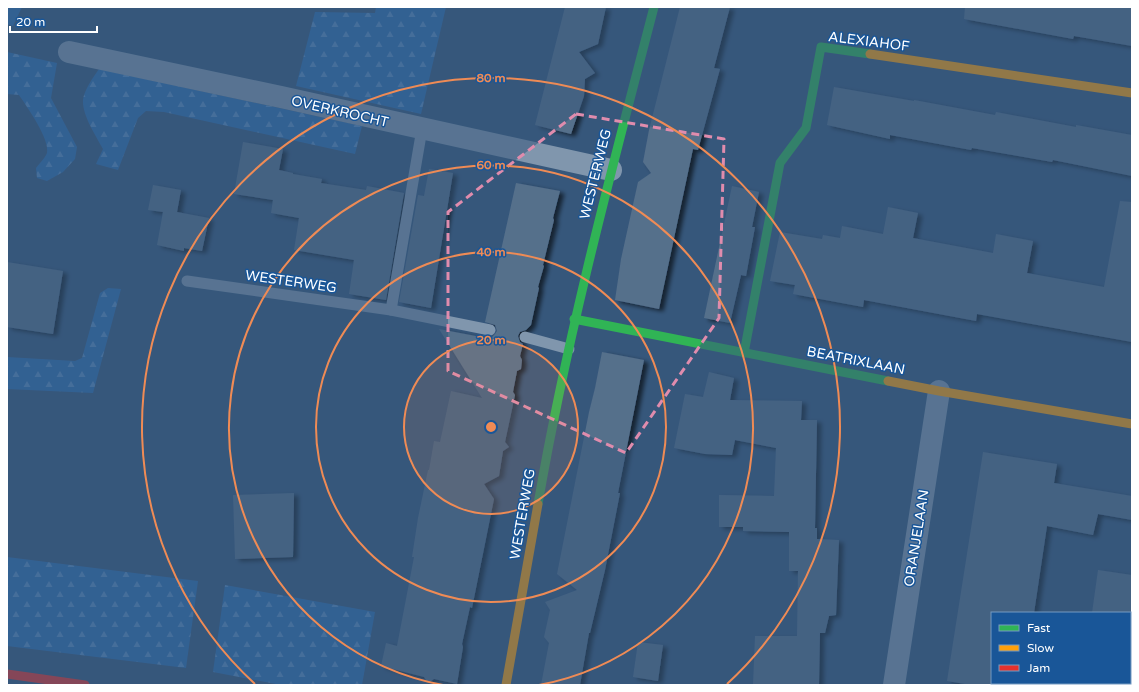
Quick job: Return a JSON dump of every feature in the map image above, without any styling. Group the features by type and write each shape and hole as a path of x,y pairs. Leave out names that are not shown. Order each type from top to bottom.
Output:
{"street":[{"name":"WESTERWEG","path":"506,685 558,396 569,349 574,319 654,7"},
{"name":"ALEXIAHOF","path":"744,353 780,163 806,128 821,47 1132,93"},
{"name":"OVERKROCHT","path":"69,52 611,170"},
{"name":"BEATRIXLAAN","path":"574,319 939,391 1132,424"},
{"name":"ORANJELAAN","path":"894,685 939,391"},
{"path":"10,676 86,685"}],"lane":[{"path":"391,310 422,129"},
{"name":"WESTERWEG","path":"187,282 391,310 490,330"},
{"path":"525,337 569,349"}],"highlighted area":[{"path":"576,114 724,139 719,318 626,453 448,371 448,212"}],"green space":[{"path":"7,7 22,7 13,26 7,24"},
{"path":"376,7 446,7 421,114 296,86 315,12 375,13"},
{"path":"7,52 57,63 51,98 77,147 75,159 63,172 47,181 37,178 36,168 47,153 47,147 42,132 19,95 7,94"},
{"path":"99,69 362,126 355,154 164,112 146,111 138,118 118,170 96,164 103,149 87,119 83,106 83,100 87,88"},
{"path":"108,288 121,289 93,393 7,389 7,357 75,361 82,358 100,293"},
{"path":"7,557 198,581 186,668 7,646"},
{"path":"225,585 375,612 362,685 281,685 213,672"}],"building":[{"path":"565,7 606,7 598,44 579,52 595,73 585,79 584,96 571,134 535,125"},
{"path":"680,7 730,7 714,68 720,69 698,150 693,149 659,309 615,300 621,259 638,182 651,173 643,162 649,130"},
{"path":"965,7 1132,7 1132,46 1074,36 1073,39 964,19"},
{"path":"834,87 995,115 996,112 1076,127 1076,125 1132,135 1132,176 1053,160 1052,162 972,148 971,150 890,135 890,139 827,125"},
{"path":"243,142 283,149 279,170 322,179 321,183 366,190 367,186 404,193 386,300 349,294 354,260 294,250 299,218 271,213 273,200 234,194"},
{"path":"429,169 453,173 431,308 399,302 418,195 424,196"},
{"path":"516,183 560,191 531,325 526,330 520,332 518,336 520,342 523,344 520,356 522,360 521,369 517,371 513,392 515,395 505,442 509,447 503,451 499,476 484,484 494,499 472,608 470,607 462,644 463,647 457,684 434,679 428,683 424,677 381,666 386,643 397,646 414,557 412,557 418,518 434,441 440,442 451,391 482,398 439,329 481,337 482,335 492,337 497,331 495,325 485,322"},
{"path":"153,185 181,190 177,212 209,218 202,251 184,248 184,251 157,245 163,212 148,210"},
{"path":"732,186 759,192 752,227 755,227 746,276 741,275 730,323 704,318"},
{"path":"1120,201 1132,202 1132,342 977,314 976,321 864,300 863,307 793,294 795,285 770,281 780,232 822,239 823,235 840,238 842,226 883,234 888,207 918,213 913,238 993,253 996,234 1033,241 1027,273 1104,287"},
{"path":"7,262 63,271 53,334 7,327"},
{"path":"602,352 644,360 618,493 620,493 605,570 589,633 580,685 541,685 549,643 544,637 550,610 545,602 577,590 557,574"},
{"path":"709,372 734,378 730,400 802,401 801,420 817,420 815,528 817,528 817,539 839,540 836,615 829,616 825,633 820,633 819,685 753,685 755,636 797,636 798,571 789,571 789,532 743,531 743,527 719,527 719,495 774,496 776,448 735,440 732,455 705,454 674,448 685,394 703,397"},
{"path":"983,452 1057,464 1054,483 1132,496 1132,520 1098,514 1093,535 1047,526 1034,612 991,612 992,685 971,685 947,681"},
{"path":"294,493 293,557 235,559 233,495"},
{"path":"1098,570 1132,575 1132,613 1092,612"},
{"path":"638,642 663,645 658,681 633,677"}],"traffic: fast":[{"path":"538,504 562,379 576,316 606,192 654,7"},
{"path":"744,353 780,163 806,128 821,47 870,54"},
{"path":"574,319 888,381"}],"traffic: slow":[{"path":"870,54 1132,93"},
{"path":"888,381 1132,424"},
{"path":"506,685 538,504"}],"traffic: jam":[{"path":"7,674 85,685"}]}
